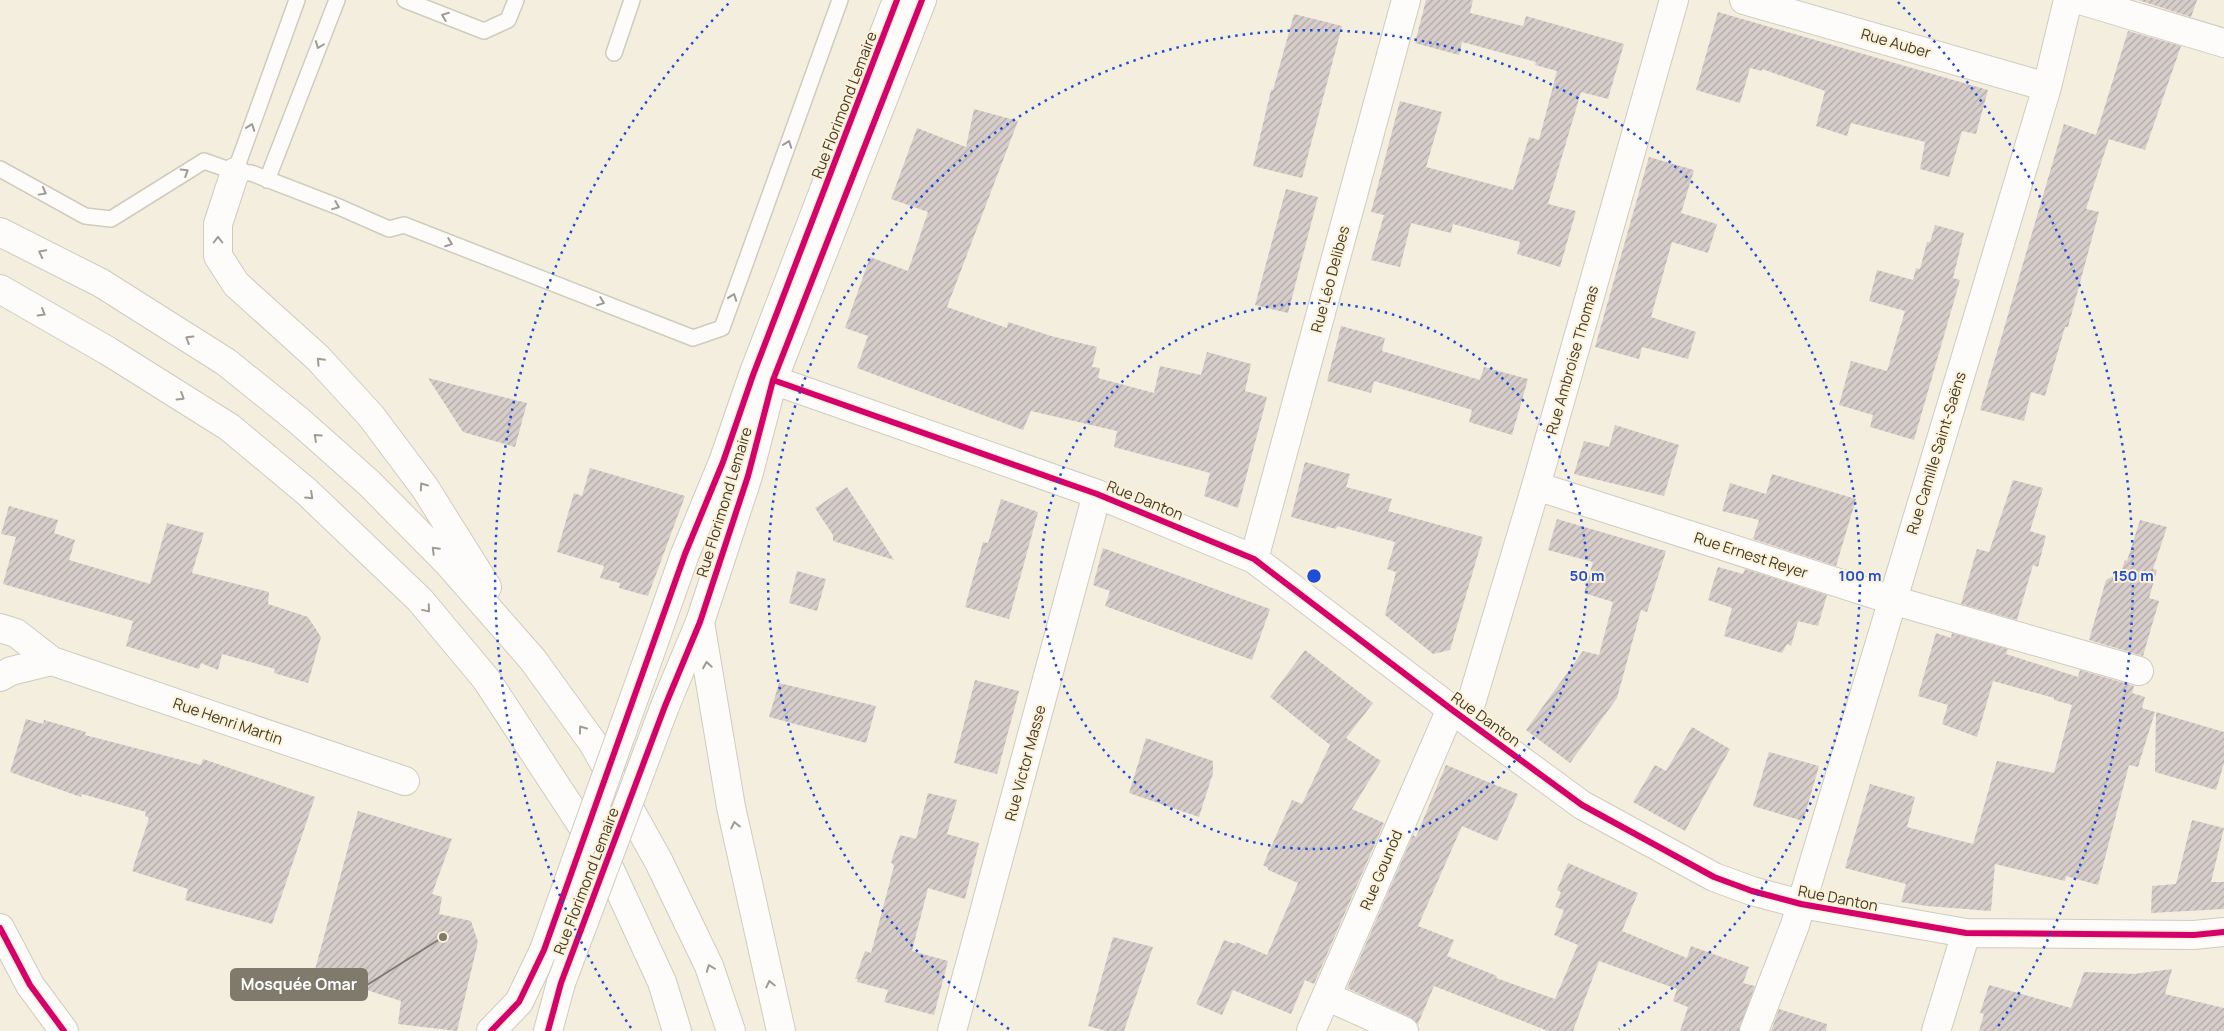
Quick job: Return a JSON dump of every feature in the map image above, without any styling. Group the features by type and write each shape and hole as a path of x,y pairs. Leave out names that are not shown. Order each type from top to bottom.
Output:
{"main road":[{"name":"Rue Florimond Lemaire","path":"492,1031 519,1002 544,950 685,554 723,462 753,375 898,0"},
{"name":"Rue Florimond Lemaire","path":"548,1031 561,983 665,706 700,622 748,476 773,380 922,0"},
{"name":"Rue Léo Delibes","path":"1254,559 1406,0"},
{"name":"Rue Ambroise Thomas","path":"1459,714 1536,486 1674,0"},
{"name":"Rue Auber","path":"1744,0 2047,87"},
{"name":"Rue Camille Saint-Saëns","path":"1754,1031 1795,925 2047,87 2068,0"},
{"path":"2080,0 2224,43"},
{"path":"235,172 218,224 218,256 236,284 318,358 372,416 425,488 533,660 593,743 659,862 709,966 731,1031"},
{"path":"0,232 101,283 226,362 291,414 369,484 436,551 533,660"},
{"path":"0,289 108,351 229,427 307,492 420,600 486,679 608,866 662,982 677,1031"},
{"name":"Rue Danton","path":"773,380 1097,494 1254,559 1582,805 1714,877 1801,904 1966,933 2194,935 2224,932"},
{"name":"Rue Ernest Reyer","path":"1536,486 1892,600 2139,671"},
{"name":"Rue Victor Masse","path":"952,1031 1097,494"},
{"path":"700,622 731,808 781,1031"},
{"path":"0,628 16,633 52,661"},
{"path":"0,677 11,671 52,661"},
{"name":"Rue Henri Martin","path":"52,661 405,781"},
{"name":"Rue Gounod","path":"1311,1031 1459,714"},
{"path":"0,928 30,985 64,1031"},
{"path":"1936,1031 1966,933"},
{"path":"1326,996 1404,1031"}],"lane":[{"path":"235,172 297,0"},
{"path":"267,180 337,0"},
{"path":"405,0 484,31 508,20 516,0"},
{"path":"614,53 632,0"},
{"path":"0,168 85,216 111,219 204,160 235,172 251,174 389,229 404,225 693,338 722,328 840,0"}],"building":[{"path":"1426,0 1473,0 1470,13 1523,26 1526,16 1624,44 1608,99 1581,92 1548,204 1576,211 1560,267 1517,254 1520,242 1453,224 1451,233 1411,223 1400,267 1371,260 1384,215 1371,212 1400,101 1442,112 1426,167 1513,190 1529,137 1539,140 1557,71 1535,65 1536,62 1462,42 1459,55 1415,43"},
{"path":"2138,0 2197,0 2191,17"},
{"path":"1718,12 1988,90 1976,134 1962,131 1949,177 1920,169 1925,142 1851,123 1847,136 1816,126 1825,91 1762,69 1762,71 1750,68 1740,103 1696,90"},
{"path":"1294,14 1342,26 1302,178 1253,166 1271,90 1273,90"},
{"path":"2128,31 2181,46 2145,150 2109,139 2086,209 2099,212 2068,327 2065,327 2045,396 2031,392 2024,421 1980,410 2064,124 2096,135"},
{"path":"974,109 1018,121 947,307 1007,328 1008,322 1051,336 1097,347 1092,367 1100,368 1098,378 1154,393 1160,366 1201,375 1207,352 1251,364 1245,391 1267,397 1238,508 1204,496 1210,473 1114,447 1117,431 1031,411 1023,430 857,368 868,336 845,328 870,257 908,271 928,212 891,199 917,128 966,147"},
{"path":"1649,157 1694,170 1681,213 1717,224 1708,253 1672,242 1651,317 1696,332 1688,359 1642,347 1639,359 1595,347"},
{"path":"1286,189 1318,197 1288,313 1255,305"},
{"path":"1935,225 1964,233 1953,278 1960,280 1914,440 1870,427 1873,415 1839,405 1851,361 1887,371 1905,311 1869,301 1877,270 1913,280 1916,268 1920,269 1927,242 1930,242"},
{"path":"1341,326 1385,338 1382,351 1480,380 1484,367 1528,379 1512,435 1469,422 1472,410 1374,381 1371,393 1327,381"},
{"path":"428,378 527,403 515,447 463,432"},
{"path":"1615,425 1679,445 1664,496 1574,474 1584,441 1609,447"},
{"path":"1305,462 1350,474 1346,487 1392,499 1388,511 1483,537 1450,650 1433,654 1385,615 1396,572 1387,569 1395,542 1337,526 1336,529 1291,517"},
{"path":"590,468 685,496 648,596 619,588 620,583 600,578 604,566 557,552 574,493 582,496"},
{"path":"1772,474 1856,499 1836,566 1753,539 1759,520 1722,511 1730,483 1766,494"},
{"path":"2013,480 2043,488 2030,531 2046,536 2038,567 2033,565 2017,620 1961,604 1977,549 1989,552"},
{"path":"847,487 894,560 833,541 833,535 815,508"},
{"path":"1001,499 1038,512 1009,619 965,607 983,542 988,543"},
{"path":"9,506 58,520 54,533 75,540 69,560 150,584 167,523 204,533 192,573 269,592 268,604 308,617 321,637 308,683 274,673 275,669 222,654 218,670 201,663 199,669 126,646 133,621 3,584 16,537 1,534"},
{"path":"1557,519 1666,551 1647,612 1641,610 1617,698 1570,763 1526,730 1583,651 1599,655 1613,602 1584,593 1593,562 1548,550"},
{"path":"2140,520 2167,527 2153,569 2157,570 2149,598 2159,601 2143,656 2089,640 2106,580 2121,572 2125,560 2127,561"},
{"path":"1103,548 1270,609 1252,660 1105,606 1110,591 1093,585"},
{"path":"1718,567 1743,574 1745,569 1827,595 1818,626 1798,621 1791,646 1787,644 1782,653 1724,636 1732,608 1708,600"},
{"path":"797,571 826,579 817,611 789,603"},
{"path":"1936,633 1951,638 1952,633 2008,649 2006,654 2078,677 2080,670 2134,686 2132,693 2145,697 2142,708 2155,712 2138,767 2129,765 2098,885 2066,876 2065,881 1995,864 1991,911 1901,902 1906,884 1845,868 1870,784 1915,797 1907,827 1973,844 1997,761 2054,773 2072,705 1993,681 1977,737 1942,724 1948,705 1918,696"},
{"path":"1305,650 1373,703 1346,738 1381,761 1352,809 1384,823 1314,984 1305,980 1291,1014 1233,990 1222,1015 1196,1004 1224,940 1235,944 1236,942 1267,955 1298,883 1268,870 1263,865 1292,800 1302,804 1330,745 1270,697"},
{"path":"975,680 1019,691 997,774 954,763"},
{"path":"779,683 876,706 866,743 769,717"},
{"path":"2156,712 2224,732 2224,763 2216,790 2155,772"},
{"path":"26,719 43,724 44,720 86,732 85,735 201,765 203,759 315,797 272,924 185,900 188,889 132,871 149,818 145,816 146,812 82,794 81,797 10,772"},
{"path":"1692,727 1730,749 1685,831 1633,802 1655,765 1666,771"},
{"path":"1146,738 1213,761 1213,773 1199,817 1129,793"},
{"path":"1769,752 1819,766 1803,821 1753,806"},
{"path":"1446,765 1518,794 1497,841 1462,826 1418,926 1454,940 1447,956 1497,976 1496,978 1555,999 1578,945 1554,935 1564,910 1555,907 1561,892 1557,890 1568,863 1638,893 1622,931 1687,958 1691,946 1749,967 1743,983 1755,986 1739,1031 1680,1031 1688,1007 1673,1001 1677,989 1599,961 1573,1031 1548,1031 1434,986 1418,1024 1410,1017 1347,988 1413,835 1416,837"},
{"path":"928,793 957,800 947,834 979,843 965,899 928,888 912,951 948,961 934,1015 884,1002 888,990 857,982 858,979 855,979 865,951 871,953 894,866 891,862 900,835 916,839"},
{"path":"358,811 452,839 432,894 442,897 439,914 471,921 478,942 457,1031 398,1024 401,1001 351,985 347,997 310,988"},
{"path":"2192,820 2224,828 2211,882 2224,882 2224,909 2151,913 2152,886 2176,884"},
{"path":"1113,937 1153,947 1124,1031 1106,1031 1088,1026"},
{"path":"2172,969 2165,994 2224,1008 2224,1031 1979,1031 1984,1014 1980,1013 1989,985 2071,1008 2084,972 2134,974"},
{"path":"1779,1009 1827,1024 1826,1031 1771,1031"}],"cycle path":[{"path":"491,1031 519,1002 544,950 685,554 723,462 753,375 897,0"},
{"path":"548,1031 561,983 665,706 700,622 748,476 773,380 922,0"},
{"path":"773,380 1097,494 1254,559 1451,709 1582,805 1714,877 1752,891 1801,904 1966,933 2194,935 2224,932"},
{"path":"0,928 30,985 64,1031"}],"place":[{"name":"Mosquée Omar","path":"443,937"}]}
